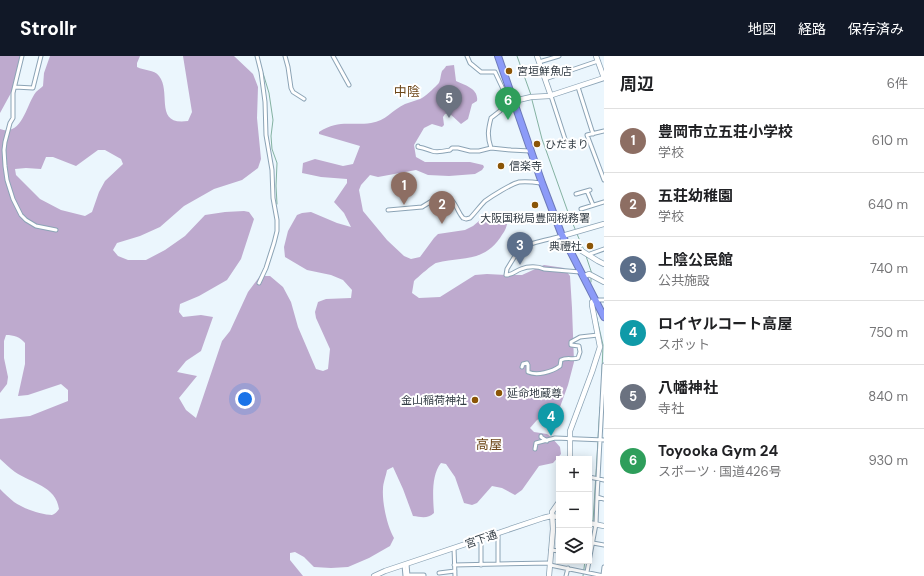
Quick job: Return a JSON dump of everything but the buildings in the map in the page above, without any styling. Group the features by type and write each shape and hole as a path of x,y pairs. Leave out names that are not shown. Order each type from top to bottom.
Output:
{"highway":[{"path":"498,56 562,236 595,300 602,309 604,317"}],"street":[{"path":"22,56 12,97 13,118 10,123 4,150 7,180 13,199 21,215 36,226 56,230"},
{"path":"15,87 33,88 41,56"},
{"path":"257,56 265,102 266,135 272,170 273,198 277,220 277,231 274,243 266,268 259,283"},
{"path":"285,56 291,88 293,92 304,99"},
{"path":"333,56 349,85"},
{"path":"467,56 470,63 481,72 495,72 502,68"},
{"path":"537,56 565,139"},
{"path":"539,62 559,56"},
{"path":"514,101 531,97 550,96 604,79 596,56"},
{"path":"545,79 598,61"},
{"path":"491,148 488,141 490,118 500,112 504,96 503,89 495,72"},
{"path":"578,87 593,134"},
{"path":"502,108 516,108"},
{"path":"604,131 587,136 604,180"},
{"path":"418,146 432,151 450,150 452,148 479,151 491,148 531,150"},
{"path":"388,210 422,207 435,199 444,196 452,199 460,215 466,219 470,218 485,201 515,184 520,182 542,183"},
{"path":"576,194 589,191 593,205"},
{"path":"581,209 604,202"},
{"path":"604,224 539,242 521,249 506,269 506,275 512,275 524,268 540,266 544,269 587,274 604,282"},
{"path":"569,249 576,248 604,264"},
{"path":"588,255 604,249"},
{"path":"570,456 570,431 572,423 600,348 592,304 595,300 604,300"},
{"path":"522,368 523,364 527,363 528,372 532,374 543,373 557,368 560,366 564,358 578,358 580,352 579,346 571,345 571,342 580,337 598,335"},
{"path":"585,572 593,543 593,523 597,498 604,365"},
{"path":"541,436 547,441"},
{"path":"535,449 536,443 555,438 600,440"},
{"path":"592,477 604,480"},
{"path":"597,498 604,499"},
{"path":"549,576 553,529 552,511 556,506"},
{"name":"宮下通","path":"374,576 385,574 406,564 543,518 556,517"},
{"path":"593,523 604,526"},
{"path":"498,533 498,564"},
{"path":"481,539 481,565"},
{"path":"593,543 604,545"},
{"path":"454,548 455,576"},
{"path":"551,550 556,551"},
{"path":"406,564 407,576 424,576"},
{"path":"454,565 550,564 603,576 604,567"},
{"path":"566,576 568,568"},
{"path":"439,573 455,571"}],"shaded area":[{"path":"0,56 23,56 17,82 0,113"},
{"path":"50,56 140,56 137,67 154,72 159,76 163,83 167,113 171,118 177,121 188,121 192,112 183,56 234,56 253,74 258,87 257,118 261,159 258,168 242,180 214,189 184,206 160,227 140,236 117,243 113,250 118,256 128,260 146,260 165,250 185,236 205,215 244,211 249,212 254,219 241,259 227,280 199,296 180,304 179,312 183,317 201,315 213,317 201,351 186,361 177,372 197,376 179,398 186,410 196,418 222,341 230,331 248,292 260,276 270,276 283,287 291,302 298,327 316,369 323,371 328,369 330,349 316,318 315,312 318,302 326,299 351,298 352,290 343,280 331,275 307,270 285,257 284,247 288,231 297,215 302,213 311,212 351,227 344,213 334,202 347,183 347,179 321,177 302,173 303,163 315,159 343,166 353,164 360,146 319,134 319,132 339,124 364,124 381,120 400,106 424,97 438,84 442,71 446,66 454,65 456,81 474,90 477,101 472,104 468,119 461,124 449,113 445,114 443,117 444,125 442,127 432,124 424,128 414,145 416,157 425,162 470,162 483,165 484,167 475,174 449,176 428,175 416,170 378,177 370,175 361,185 359,190 363,211 387,240 404,256 411,259 420,257 438,234 465,230 479,221 488,219 494,221 505,221 507,224 500,238 486,251 471,257 436,263 425,271 414,281 412,293 419,298 440,297 475,275 522,275 544,265 564,268 570,276 574,362 560,407 537,420 530,428 534,432 547,434 552,438 560,447 561,454 556,456 556,460 553,463 539,466 522,490 515,495 502,488 492,486 477,503 472,505 464,503 455,477 446,464 441,463 434,480 434,513 424,517 413,516 393,467 387,470 383,487 383,500 387,521 394,538 390,546 369,558 348,567 314,567 304,557 295,552 290,553 290,560 303,576 0,576 0,489 14,502 32,511 52,515 59,509 57,501 48,490 21,476 0,459 0,419 30,416 68,401 68,390 61,384 28,395 18,396 25,364 25,343 12,335 6,335 4,341 4,358 8,377 7,384 0,393 0,129 7,130 14,128 18,124 32,98 43,86 44,73","holes":["98,150 105,150 121,159 123,164 105,181 99,192 92,212 85,216 61,210 40,199 16,175 15,169 41,169 46,157 53,157 76,166"]}],"waterway":[{"path":"517,56 531,95"},
{"path":"263,73 269,93 273,120 271,136 272,149 277,163 277,204"},
{"path":"532,100 542,139 576,231"},
{"path":"577,234 584,250"},
{"path":"586,256 592,274"},
{"path":"591,277 591,282"},
{"path":"596,314 603,345 601,396"},
{"path":"598,438 600,407"},
{"path":"593,522 598,441"},
{"path":"583,576 585,564"}],"place":[{"name":"宮垣鮮魚店","path":"509,71"},
{"name":"八幡神社","path":"449,118"},
{"name":"Toyooka Gym 24","path":"508,120"},
{"name":"ひだまり","path":"537,144"},
{"name":"信楽寺","path":"501,166"},
{"name":"豊岡市立五荘小学校","path":"404,205"},
{"name":"大阪国税局豊岡税務署","path":"535,205"},
{"name":"五荘幼稚園","path":"442,224"},
{"name":"典禮社","path":"590,246"},
{"name":"上陰公民館","path":"520,265"},
{"name":"延命地蔵尊","path":"499,393"},
{"name":"金山稲荷神社","path":"475,400"},
{"name":"ロイヤルコート高屋","path":"551,436"}],"district":[{"name":"中陰","path":"407,91"},
{"name":"高屋","path":"489,444"}]}
